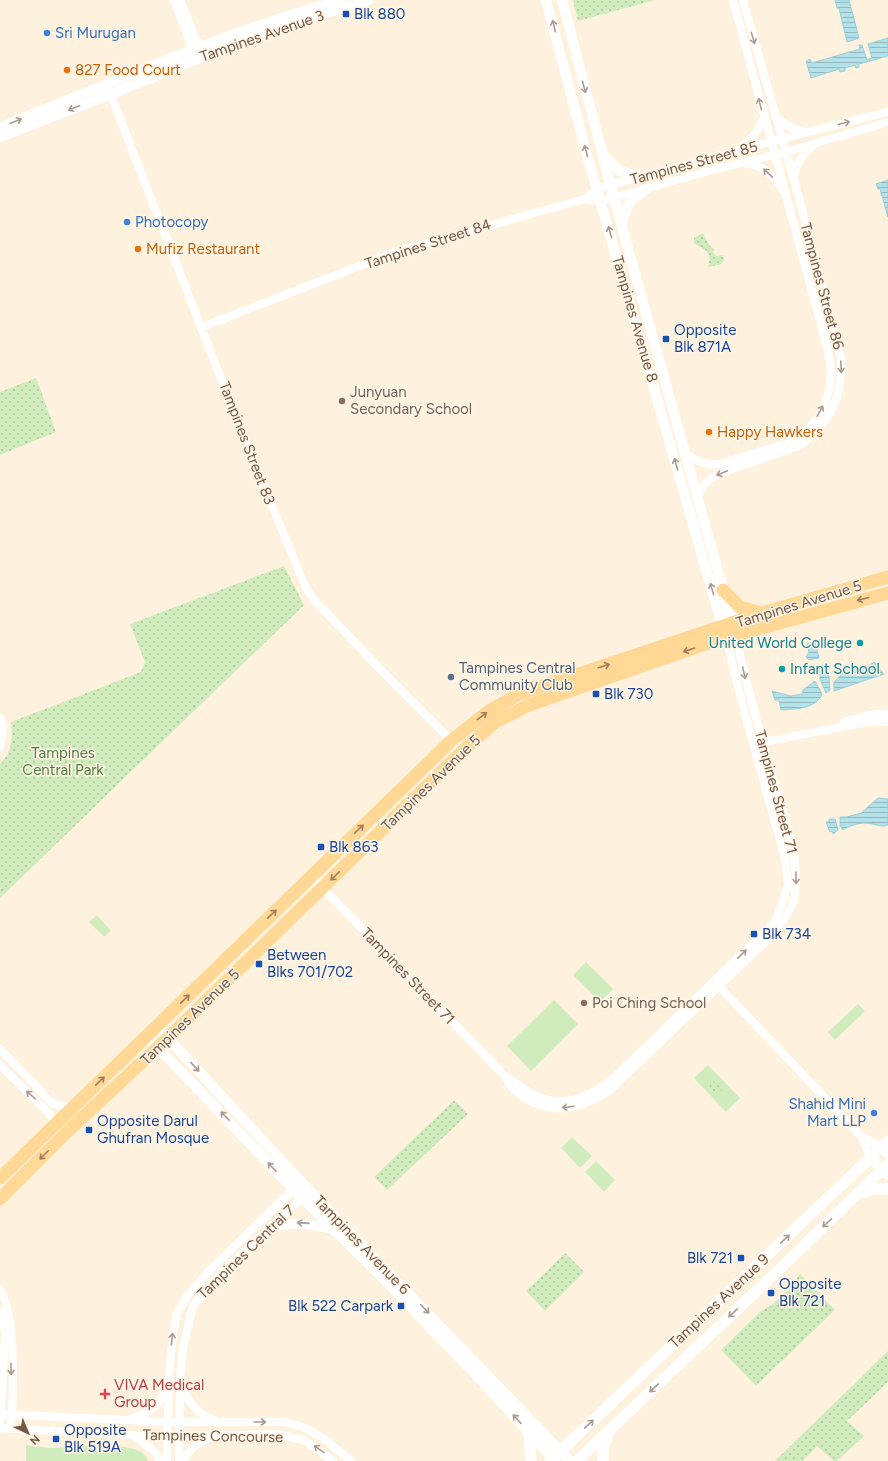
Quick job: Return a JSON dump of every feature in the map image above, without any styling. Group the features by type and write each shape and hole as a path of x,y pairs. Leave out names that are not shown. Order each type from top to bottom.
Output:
{"main road":[{"name":"Tampines Avenue 5","path":"0,1199 71,1128 164,1043 495,722 528,705 729,631 762,613 888,577"},
{"path":"724,590 740,607 762,613"},
{"name":"Tampines Avenue 5","path":"0,1178 452,740 489,711 519,694 729,631 888,593"},
{"path":"55,1125 62,1129 71,1128"},
{"name":"Tampines Avenue 9","path":"555,1458 870,1157 886,1147"},
{"name":"Tampines Avenue 9","path":"576,1461 855,1196 886,1170"},
{"path":"855,1196 872,1189 888,1189"},
{"path":"603,1461 603,1449 610,1429"},
{"path":"530,1433 531,1461"}],"street":[{"path":"174,0 198,53"},
{"path":"180,0 198,53"},
{"name":"Tampines Avenue 3","path":"0,137 272,21 343,0"},
{"name":"Tampines Avenue 3","path":"198,53 368,0"},
{"name":"Tampines Avenue 8","path":"546,0 597,189 729,631"},
{"name":"Tampines Avenue 8","path":"562,0 610,185 724,590 729,631"},
{"name":"Tampines Street 86","path":"698,498 701,488 708,479 736,463 796,438 815,420 823,407 829,392 831,370 823,332 770,142 733,0"},
{"name":"Tampines Street 86","path":"686,454 700,463 714,465 736,463 801,445 812,437 820,428 834,407 842,382 841,359 786,152 743,0"},
{"name":"Tampines Avenue 3","path":"0,127 109,90"},
{"name":"Tampines Street 83","path":"109,90 268,498 306,588 315,601 379,669 463,752"},
{"name":"Tampines Street 85","path":"585,199 597,189 610,185 806,132 888,112"},
{"path":"776,116 794,129 806,132"},
{"path":"733,152 751,140 764,119"},
{"name":"Tampines Street 85","path":"614,198 742,162 786,152 888,122"},
{"path":"793,178 795,168 800,159 815,143"},
{"path":"601,151 615,168 640,177"},
{"path":"742,162 757,165 767,170 786,195"},
{"path":"622,227 625,211 629,202 647,188"},
{"name":"Tampines Street 84","path":"202,327 398,251 585,199 601,201 614,198"},
{"name":"Tampines Street 71","path":"311,876 505,1076 532,1094 548,1100 576,1099 593,1093 618,1074 716,984 776,920 788,885 785,858 758,743 746,718 729,631"},
{"path":"832,728 845,721 876,714 888,714"},
{"path":"0,718 2,727 0,747"},
{"path":"758,743 875,721 888,722"},
{"path":"716,984 862,1137 870,1157 886,1170"},
{"name":"Tampines Avenue 6","path":"157,1026 164,1043 293,1189 384,1279 555,1458 570,1461"},
{"name":"Tampines Avenue 6","path":"147,1036 164,1043 310,1190 555,1458"},
{"path":"0,1049 53,1104 72,1108"},
{"path":"0,1065 49,1112 55,1125"},
{"path":"862,1137 886,1147"},
{"name":"Tampines Central 7","path":"167,1461 169,1378 172,1334 177,1314 188,1294 233,1247 301,1182"},
{"name":"Tampines Central 7","path":"179,1461 181,1437 180,1378 183,1347 193,1306 214,1280 310,1190"},
{"path":"272,1226 292,1223 308,1223 333,1229"},
{"path":"0,1290 10,1315 11,1428"},
{"path":"0,1302 4,1316 5,1335 0,1428"},
{"name":"Tampines Central 7","path":"128,1419 142,1415 155,1407 161,1401 169,1378"},
{"name":"Tampines Concourse","path":"180,1378 190,1404 199,1413 221,1423"},
{"name":"Tampines Concourse","path":"1,1414 168,1422 284,1422 304,1428 323,1438 351,1461"},
{"name":"Tampines Concourse","path":"0,1428 168,1438 224,1434 276,1434 304,1440 333,1461"},
{"path":"183,1461 185,1456 199,1442 224,1434"},
{"name":"Tampines Concourse","path":"133,1435 155,1452 160,1461"}],"green space":[{"path":"573,0 655,0 578,21"},
{"path":"703,233 709,245 714,249 713,252 716,256 723,255 724,259 722,264 708,267 708,254 704,249 694,243 694,238"},
{"path":"36,378 56,432 0,455 0,392"},
{"name":"Tampines Central Park","path":"284,566 304,605 0,898 0,764 7,755 11,745 11,722 141,672 145,662 130,624"},
{"path":"97,915 111,931 104,937 89,922"},
{"path":"586,962 613,989 600,1002 573,975"},
{"path":"554,1000 578,1024 531,1071 507,1046"},
{"path":"858,1004 865,1011 835,1040 828,1032"},
{"path":"708,1065 740,1098 726,1112 694,1078"},
{"path":"711,1081 723,1083 721,1093 709,1091"},
{"path":"454,1100 468,1114 387,1190 374,1177"},
{"path":"572,1137 592,1156 580,1168 561,1148"},
{"path":"596,1161 615,1180 604,1192 585,1172"},
{"path":"565,1253 584,1272 545,1311 526,1291"},
{"path":"800,1274 835,1310 756,1386 721,1350 761,1311 773,1304 790,1288"},
{"path":"888,1351 888,1382 847,1421 864,1436 837,1461 834,1461 817,1446 803,1461 775,1461"},
{"path":"26,1445 50,1448 120,1446 133,1449 143,1454 148,1461 26,1461"}],"water":[{"path":"835,0 849,0 859,38 847,42 839,8 837,8"},
{"path":"888,38 888,56 859,64 859,67 856,68 855,65 845,68 845,71 840,72 839,69 811,78 806,61 810,59 812,63 860,49 859,45 862,45 867,60 872,58 868,44"},
{"path":"888,180 888,217 880,189 878,189 876,184"},
{"path":"815,642 819,658 809,660 806,657 809,652 807,644"},
{"path":"874,662 884,674 834,691 834,682 845,672 866,667"},
{"path":"820,667 829,676 830,690 826,693 820,679"},
{"path":"815,681 822,694 815,703 804,707 781,710 779,700 775,700 772,691 791,696 802,694 803,690"},
{"path":"878,798 888,799 888,825 882,826 862,823 843,830 840,826 840,817 847,817 861,813"},
{"path":"829,819 835,819 838,830 833,834 832,831 830,832 826,822 829,822"}],"place":[{"name":"Blk 880","path":"346,14"},
{"name":"Sri Murugan","path":"47,33"},
{"name":"827 Food Court","path":"67,70"},
{"name":"Photocopy","path":"127,222"},
{"name":"Mufiz Restaurant","path":"138,249"},
{"name":"Opposite Blk 871A","path":"666,339"},
{"name":"Junyuan Secondary School","path":"342,401"},
{"name":"Happy Hawkers","path":"709,432"},
{"name":"United World College","path":"860,643"},
{"name":"Infant School","path":"782,669"},
{"name":"Tampines Central Community Club","path":"451,677"},
{"name":"Blk 730","path":"596,694"},
{"name":"Blk 863","path":"321,847"},
{"name":"Blk 734","path":"754,934"},
{"name":"Between Blks 701/702","path":"259,964"},
{"name":"Poi Ching School","path":"584,1003"},
{"name":"Shahid Mini Mart LLP","path":"874,1113"},
{"name":"Opposite Darul Ghufran Mosque","path":"89,1130"},
{"name":"Blk 721","path":"741,1258"},
{"name":"Opposite Blk 721","path":"771,1293"},
{"name":"Blk 522 Carpark","path":"401,1306"},
{"name":"VIVA Medical Group","path":"105,1394"},
{"name":"Opposite Blk 519A","path":"56,1439"}]}
